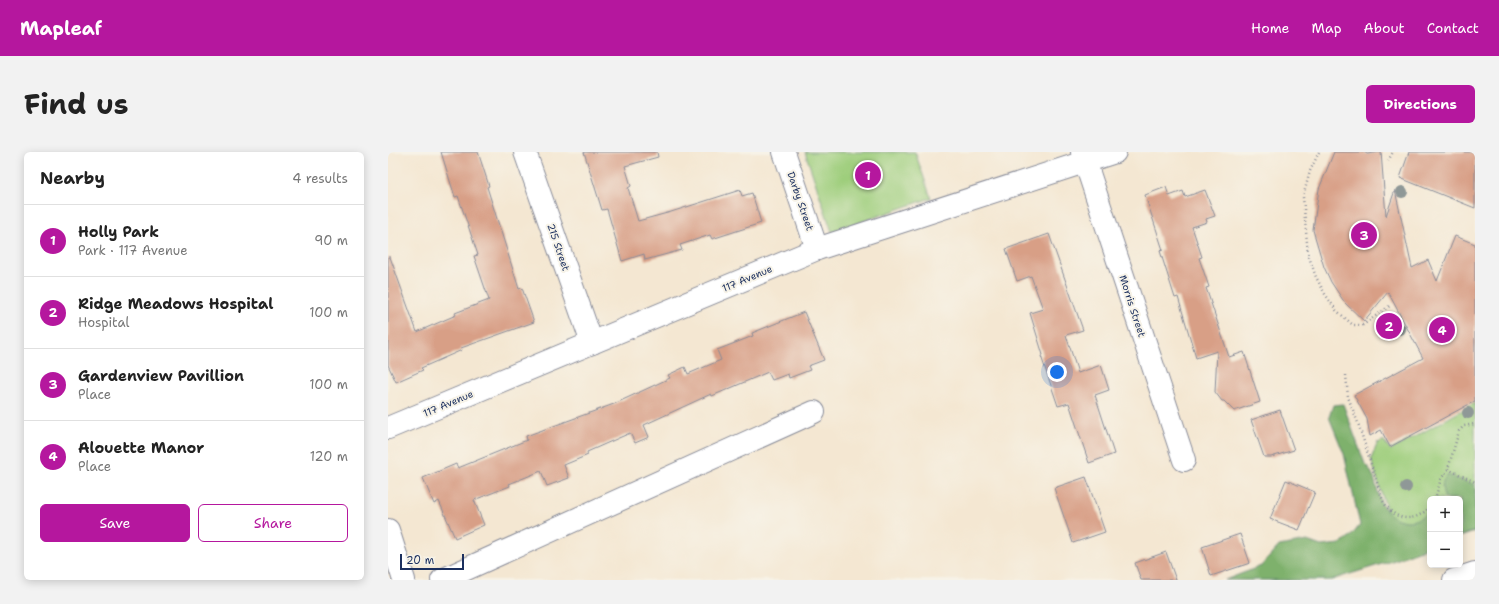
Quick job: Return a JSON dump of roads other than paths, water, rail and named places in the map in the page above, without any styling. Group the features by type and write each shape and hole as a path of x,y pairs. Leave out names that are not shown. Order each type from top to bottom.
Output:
{"main road":[{"name":"215 Street","path":"526,152 592,343"},
{"name":"Darby Street","path":"784,152 817,249"},
{"name":"117 Avenue","path":"388,428 817,249 1084,157 1115,152"},
{"name":"Morris Street","path":"1084,157 1184,460"},
{"path":"442,580 814,412"},
{"path":"388,530 404,580"},
{"path":"1454,580 1475,573"}],"place":[{"name":"Holly Park","path":"868,175"},
{"name":"Gardenview Pavillion","path":"1364,235"},
{"name":"Ridge Meadows Hospital","path":"1389,326"},
{"name":"Alouette Manor","path":"1442,330"}]}
